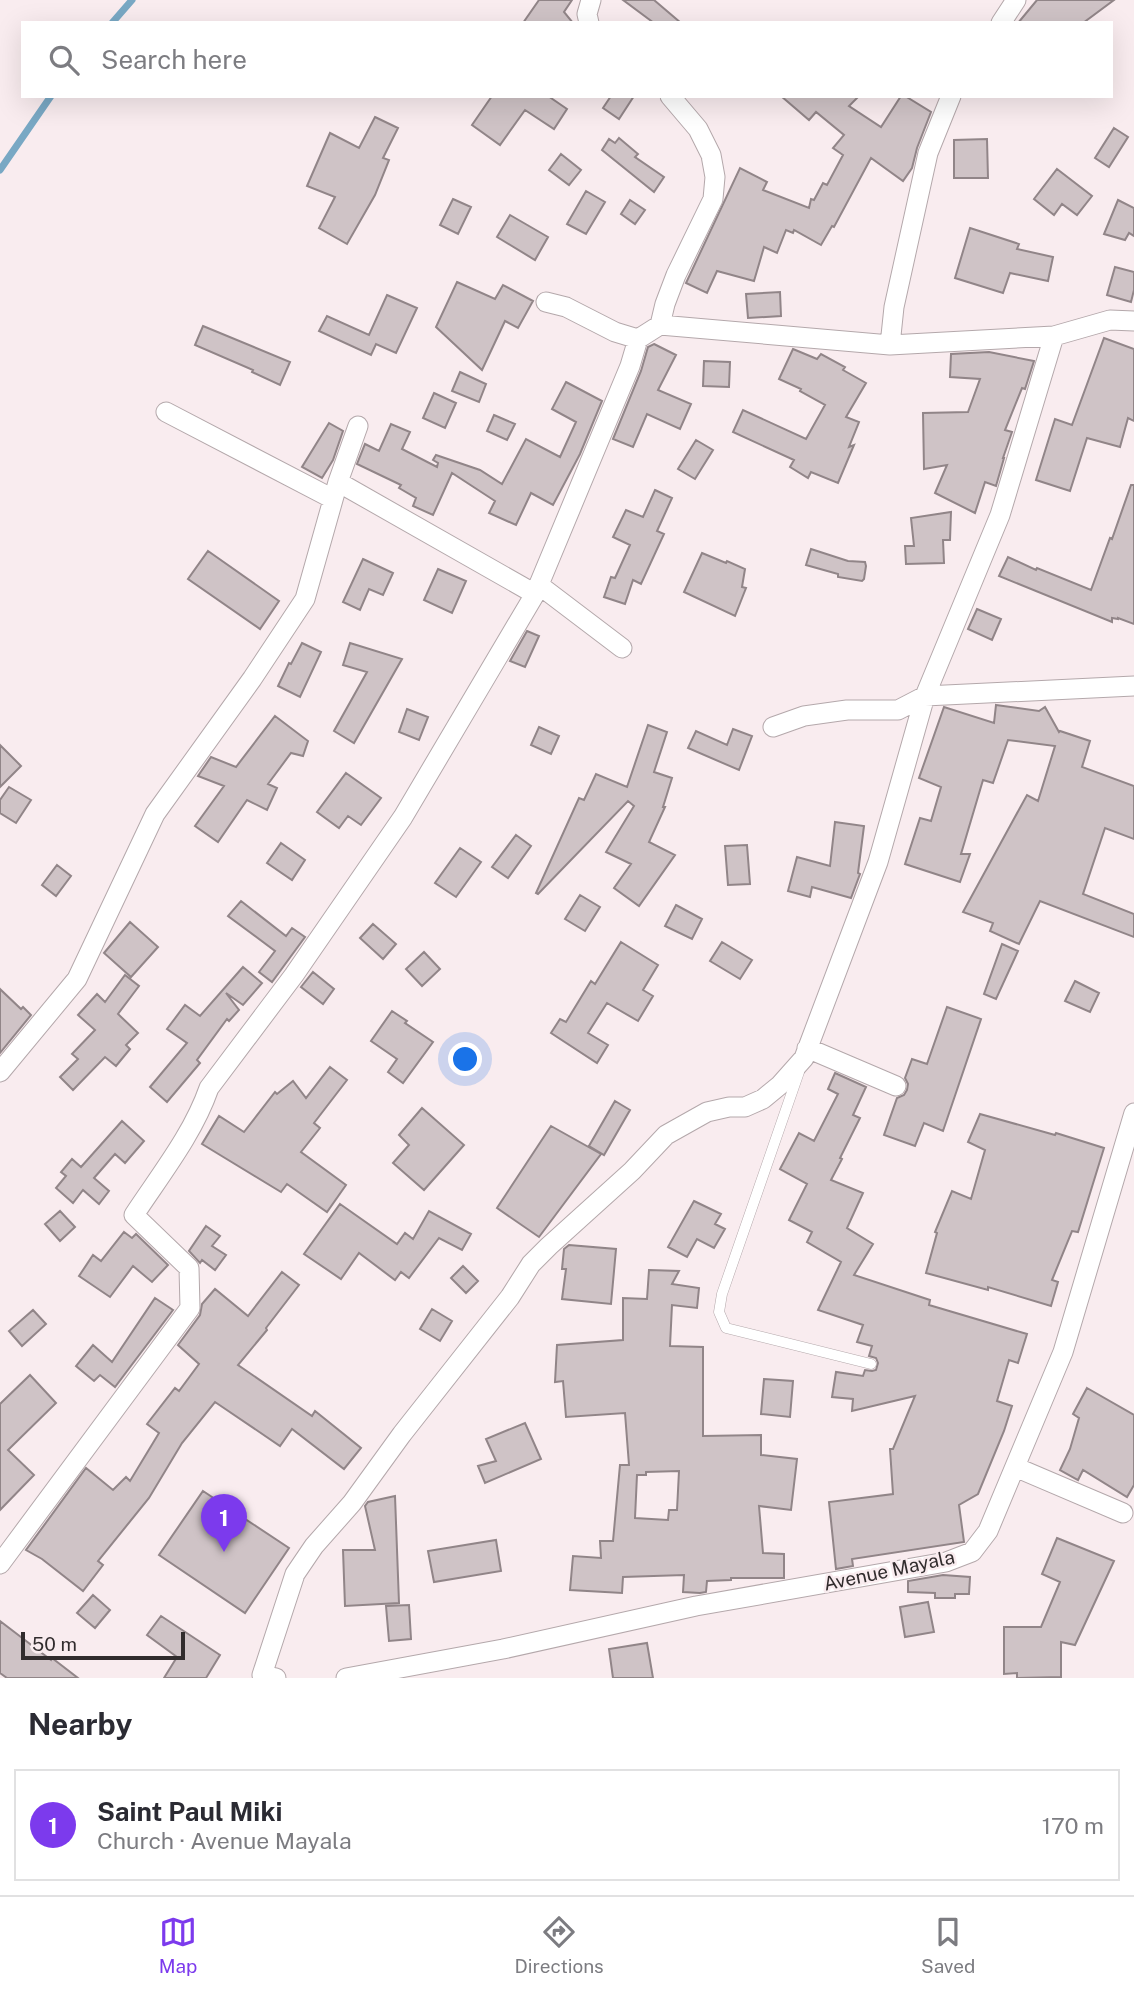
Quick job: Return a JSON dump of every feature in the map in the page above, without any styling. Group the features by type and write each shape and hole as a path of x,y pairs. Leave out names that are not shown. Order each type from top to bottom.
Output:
{"street":[{"path":"589,21 587,14 591,0"},
{"path":"1002,21 1016,0"},
{"path":"660,325 676,275 713,200 715,177 711,155 698,129 672,98"},
{"path":"890,345 894,307 928,153 950,98"},
{"path":"546,302 566,307 615,332 638,339"},
{"path":"0,1564 190,1308 189,1268 134,1215 185,1138 209,1088 294,975 403,817 537,589 630,366 638,339 660,325 890,345 1054,336 1110,320 1134,321"},
{"path":"266,1677 295,1574 314,1546 352,1503 402,1434 510,1297 531,1265 632,1171 666,1135 708,1112 745,1107 763,1099 779,1085 805,1053 878,862 925,696 1000,515 1054,336"},
{"path":"166,412 537,589 622,648"},
{"path":"0,1072 77,979 155,814 252,679 305,599 358,426"},
{"path":"773,727 804,716 847,710 898,710 925,696 1134,686"},
{"path":"805,1053 896,1086"},
{"name":"Avenue Mayala","path":"346,1678 503,1649 696,1606 946,1562 972,1552 988,1531 1063,1352 1134,1113"},
{"path":"1015,1468 1123,1513"}],"lane":[{"path":"805,1053 722,1294 719,1312 726,1328 871,1364"}],"building":[{"path":"539,0 572,0 564,12 571,21 524,21"},
{"path":"623,0 654,0 679,21 651,21"},
{"path":"1037,0 1114,0 1086,21 1020,21"},
{"path":"491,98 551,98 567,109 554,129 525,110 500,145 472,125"},
{"path":"610,98 633,98 619,119 603,108"},
{"path":"783,98 857,98 849,106 881,127 900,98 908,98 931,112 912,168 903,181 871,158 834,227 832,226 821,245 794,230 793,233 786,230 777,253 764,247 754,281 717,271 707,293 686,283 740,168 767,182 763,190 809,208 811,199 814,200 823,183 827,185 843,155 833,148 844,135 816,112 809,120"},
{"path":"375,117 398,128 383,158 389,160 375,195 347,244 319,228 335,197 307,186 330,133 359,148"},
{"path":"1114,128 1128,137 1109,167 1095,158"},
{"path":"619,138 638,154 635,157 664,177 654,192 602,150 609,139 615,143"},
{"path":"987,139 988,178 954,178 954,140"},
{"path":"561,154 581,170 569,185 549,170"},
{"path":"1057,169 1092,196 1077,215 1062,204 1054,215 1034,199"},
{"path":"586,191 605,202 586,234 567,224"},
{"path":"453,199 471,207 458,234 440,225"},
{"path":"630,200 645,210 635,224 621,214"},
{"path":"1118,200 1134,208 1134,236 1129,233 1125,240 1104,234"},
{"path":"510,215 548,237 535,260 497,237"},
{"path":"970,228 1019,244 1017,249 1053,257 1048,281 1010,273 1003,293 955,278"},
{"path":"1115,267 1134,272 1131,302 1107,295"},
{"path":"457,282 495,299 503,285 533,301 518,328 505,321 482,370 436,327"},
{"path":"780,292 781,316 748,318 746,294"},
{"path":"387,295 417,308 396,353 376,344 371,355 319,331 327,316 369,335"},
{"path":"203,326 290,362 280,385 195,345"},
{"path":"1104,338 1134,349 1134,421 1128,418 1120,447 1087,438 1070,491 1036,480 1055,419 1072,425"},
{"path":"654,344 676,355 658,390 691,404 680,429 647,414 633,447 613,439 648,347"},
{"path":"793,349 817,359 821,354 866,383 846,417 859,422 849,447 854,445 838,483 811,472 808,478 790,467 794,460 733,432 743,410 806,439 825,405 800,391 801,389 779,379"},
{"path":"989,352 1034,361 1025,389 1022,388 1005,430 1012,432 996,486 985,482 975,513 935,493 947,465 924,469 923,413 968,412 980,379 950,377 951,354"},
{"path":"704,361 730,362 729,387 703,386"},
{"path":"460,372 486,384 479,402 452,391"},
{"path":"566,382 602,401 580,454 553,505 531,493 516,525 489,513 495,501 452,473 433,515 413,506 416,498 399,488 401,485 357,464 365,444 379,451 391,424 410,432 402,449 437,467 438,463 433,460 436,455 480,470 502,484 526,439 560,457 576,422 552,409"},
{"path":"434,393 456,403 445,428 423,418"},
{"path":"494,415 515,424 507,440 487,431"},
{"path":"329,423 343,431 333,460 322,478 302,467"},
{"path":"696,440 713,450 695,479 678,469"},
{"path":"1131,485 1134,485 1134,624 1118,618 1112,618 1112,622 999,576 1008,557 1091,590"},
{"path":"655,490 672,498 657,531 664,534 641,584 633,580 625,604 604,597 611,577 615,578 630,545 613,537 626,510 643,517"},
{"path":"951,512 950,540 943,540 944,563 906,564 905,546 914,546 911,518"},
{"path":"811,549 848,561 865,562 864,579 862,581 838,577 838,574 806,565"},
{"path":"208,551 279,601 260,629 188,579"},
{"path":"702,553 745,569 742,587 746,588 735,616 684,592"},
{"path":"363,559 393,573 383,595 369,589 360,610 343,602"},
{"path":"438,569 466,581 452,613 424,600"},
{"path":"977,609 1001,619 992,640 968,629"},
{"path":"527,631 539,636 525,667 510,661"},
{"path":"302,643 321,652 300,697 278,686"},
{"path":"350,643 402,659 354,743 334,731 367,672 343,665"},
{"path":"996,705 1039,711 1045,707 1059,732 1090,741 1082,767 1134,786 1134,839 1105,828 1083,894 1134,914 1134,937 1040,901 1019,944 990,931 993,923 963,912 1027,795 1038,801 1055,746 1008,740 993,783 983,780 961,854 970,854 960,882 905,864 920,818 931,821 941,787 919,778 944,707 994,723"},
{"path":"407,709 428,717 419,740 399,732"},
{"path":"275,716 308,741 303,756 291,753 268,784 277,788 267,810 247,800 218,842 195,826 224,786 198,776 211,757 236,767"},
{"path":"648,725 667,732 654,772 672,778 665,807 649,842 675,855 639,906 614,888 631,864 606,852 634,806 628,801 538,894 536,893 579,798 584,800 596,774 627,787"},
{"path":"539,727 559,736 551,754 531,745"},
{"path":"733,729 752,736 739,770 688,748 696,731 727,745"},
{"path":"0,745 21,766 0,787"},
{"path":"346,773 381,798 361,825 348,816 339,828 317,812"},
{"path":"9,787 31,800 16,823 0,813 0,800"},
{"path":"835,822 864,826 860,874 851,898 812,887 810,897 788,891 797,857 830,866"},
{"path":"516,835 531,846 508,878 492,867"},
{"path":"281,843 305,860 292,880 267,863"},
{"path":"747,845 750,884 728,885 725,846"},
{"path":"460,848 481,862 456,897 435,883"},
{"path":"57,865 71,876 56,896 42,885"},
{"path":"580,895 600,907 585,931 565,919"},
{"path":"241,901 286,936 292,928 305,937 272,982 259,972 275,951 228,916"},
{"path":"676,905 702,919 692,939 665,926"},
{"path":"130,922 158,947 131,977 104,953"},
{"path":"373,924 396,944 383,959 360,938"},
{"path":"621,942 658,965 643,990 653,996 638,1021 607,1003 588,1033 608,1045 597,1063 551,1033 560,1019 566,1022 591,981 595,984"},
{"path":"722,942 752,960 740,979 710,961"},
{"path":"1002,944 1018,951 996,999 984,994"},
{"path":"424,952 440,969 422,986 406,969"},
{"path":"243,967 262,983 243,1005 226,993 239,1010 229,1021 227,1019 197,1060 200,1063 167,1102 150,1087 187,1043 167,1029 185,1005 200,1016"},
{"path":"313,972 334,989 323,1004 301,987"},
{"path":"125,975 139,986 118,1014 138,1033 126,1045 130,1049 116,1066 105,1057 73,1090 60,1077 78,1059 72,1054 95,1030 78,1015 97,994 105,1002"},
{"path":"1075,981 1099,993 1090,1012 1065,1001"},
{"path":"0,989 31,1015 0,1053"},
{"path":"947,1007 981,1019 943,1131 924,1123 915,1146 884,1135 897,1098 907,1090 905,1078 912,1059 927,1064"},
{"path":"392,1011 433,1042 403,1083 388,1072 397,1059 371,1041"},
{"path":"330,1067 347,1080 314,1123 320,1128 301,1152 346,1185 327,1212 287,1184 281,1192 202,1144 219,1116 244,1132 275,1092 277,1094 293,1081 306,1098"},
{"path":"835,1073 866,1087 853,1115 860,1118 831,1180 863,1193 847,1228 873,1244 854,1275 930,1300 929,1305 1027,1334 1018,1363 1009,1360 997,1401 1012,1406 1004,1431 978,1494 959,1505 964,1542 852,1559 853,1566 836,1569 829,1502 893,1494 890,1449 893,1449 915,1396 852,1411 853,1399 832,1397 836,1372 863,1376 865,1370 876,1370 878,1363 876,1358 869,1356 872,1346 857,1342 863,1325 818,1310 841,1262 807,1242 812,1232 789,1220 807,1184 780,1169 799,1133 814,1141 838,1094 828,1089"},
{"path":"615,1101 630,1110 604,1155 589,1146"},
{"path":"422,1108 464,1145 424,1190 393,1163 409,1145 399,1135"},
{"path":"980,1114 1104,1148 1078,1232 1072,1231 1052,1280 1058,1282 1051,1306 988,1287 988,1290 926,1273 937,1233 935,1232 952,1191 971,1199 985,1150 968,1142"},
{"path":"122,1121 144,1141 125,1163 115,1154 94,1178 109,1191 99,1204 83,1190 73,1203 56,1188 66,1176 61,1172 72,1159 81,1167"},
{"path":"551,1126 601,1154 539,1237 497,1208"},
{"path":"694,1201 721,1214 715,1224 725,1229 714,1248 697,1239 687,1257 668,1247"},
{"path":"340,1204 397,1244 405,1233 413,1239 429,1211 471,1234 462,1250 439,1238 409,1278 401,1272 395,1280 359,1253 341,1279 304,1254"},
{"path":"60,1211 75,1227 60,1241 45,1224"},
{"path":"206,1226 220,1236 212,1246 226,1255 215,1270 202,1260 200,1263 189,1251"},
{"path":"124,1232 132,1238 136,1234 168,1265 152,1282 133,1266 110,1297 79,1276 93,1255 101,1261"},
{"path":"569,1245 616,1249 611,1304 562,1299 566,1269 562,1269 564,1249"},
{"path":"463,1266 478,1281 466,1293 451,1278"},
{"path":"649,1270 679,1271 672,1284 699,1288 697,1308 672,1305 670,1346 703,1347 703,1436 761,1435 761,1455 797,1459 791,1510 759,1506 763,1553 784,1554 784,1578 707,1581 706,1592 700,1593 683,1592 684,1575 623,1577 622,1593 570,1590 573,1556 601,1558 600,1541 613,1541 620,1465 629,1465 625,1413 566,1417 563,1381 555,1382 557,1345 623,1340 623,1298 647,1299","holes":["679,1471 677,1510 669,1510 668,1520 635,1518 637,1475 646,1475 646,1472"]},
{"path":"282,1272 299,1285 238,1365 312,1416 315,1411 361,1448 344,1469 292,1429 280,1446 215,1402 182,1443 149,1498 98,1561 103,1565 83,1591 26,1550 86,1468 113,1490 126,1477 130,1481 159,1433 147,1424 175,1388 179,1391 199,1364 178,1345 200,1315 202,1304 215,1289 248,1316"},
{"path":"155,1298 173,1310 115,1387 100,1375 94,1381 76,1366 93,1345 112,1362"},
{"path":"432,1309 452,1321 440,1341 420,1329"},
{"path":"33,1310 46,1324 22,1346 9,1331"},
{"path":"30,1375 56,1403 8,1450 34,1475 0,1510 0,1404"},
{"path":"764,1379 793,1381 790,1417 761,1414"},
{"path":"1087,1388 1134,1415 1134,1485 1127,1497 1083,1470 1078,1480 1060,1470 1070,1449 1079,1418 1073,1414"},
{"path":"525,1423 541,1459 485,1483 478,1466 496,1461 486,1439"},
{"path":"203,1491 289,1548 245,1613 159,1555"},
{"path":"395,1496 399,1603 345,1606 343,1550 375,1550 365,1506 368,1502"},
{"path":"1057,1538 1114,1561 1075,1645 1061,1642 1061,1677 1017,1678 1017,1673 1004,1674 1004,1627 1041,1627 1060,1582 1042,1574"},
{"path":"496,1540 501,1571 434,1582 428,1551"},
{"path":"943,1575 970,1577 969,1594 955,1594 955,1598 935,1598 935,1593 908,1592 908,1581"},
{"path":"93,1595 110,1610 95,1628 77,1613"},
{"path":"928,1602 934,1632 905,1637 900,1607"},
{"path":"409,1605 411,1639 389,1641 386,1606"},
{"path":"161,1616 220,1655 206,1678 164,1678 177,1657 147,1635"},
{"path":"0,1621 78,1678 7,1678 0,1673"},
{"path":"647,1643 653,1678 613,1678 609,1649"}],"waterway":[{"path":"114,21 132,0"},
{"path":"0,170 50,98"}],"place":[{"name":"Saint Paul Miki","path":"224,1552"}]}
